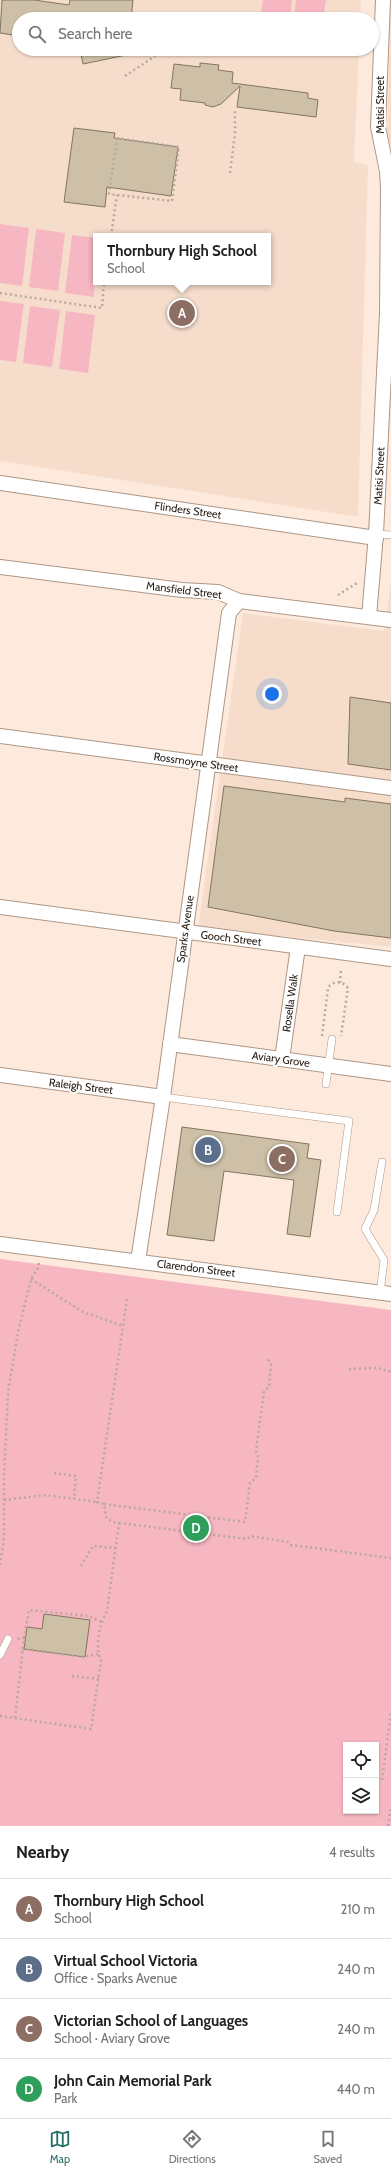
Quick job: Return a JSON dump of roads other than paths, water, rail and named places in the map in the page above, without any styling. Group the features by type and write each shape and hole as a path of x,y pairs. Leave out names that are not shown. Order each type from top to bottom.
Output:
{"street":[{"name":"Matisi Street","path":"369,618 388,370 389,332 389,216 387,156 378,128 383,0"},
{"name":"Flinders Street","path":"0,483 376,536"},
{"name":"Mansfield Street","path":"0,566 182,590 218,592 240,601 391,620"},
{"name":"Sparks Avenue","path":"138,1261 163,1097 229,613 240,601"},
{"name":"Rossmoyne Street","path":"0,736 391,788"},
{"name":"Gooch Street","path":"0,907 391,959"},
{"name":"Rosella Walk","path":"282,1059 298,947"},
{"name":"Aviary Grove","path":"170,1044 391,1074"},
{"name":"Raleigh Street","path":"0,1076 163,1097"},
{"name":"Clarendon Street","path":"0,1244 385,1294"}],"lane":[{"path":"376,536 391,535"},
{"path":"326,1084 332,1039"},
{"path":"163,1097 349,1121 336,1212"},
{"path":"382,1162 374,1210 365,1229 384,1260 385,1294"},
{"path":"0,1656 8,1639"}],"place":[{"name":"Thornbury High School","path":"182,313"},
{"name":"Virtual School Victoria","path":"208,1150"},
{"name":"Victorian School of Languages","path":"282,1159"},
{"name":"John Cain Memorial Park","path":"196,1528"}]}
